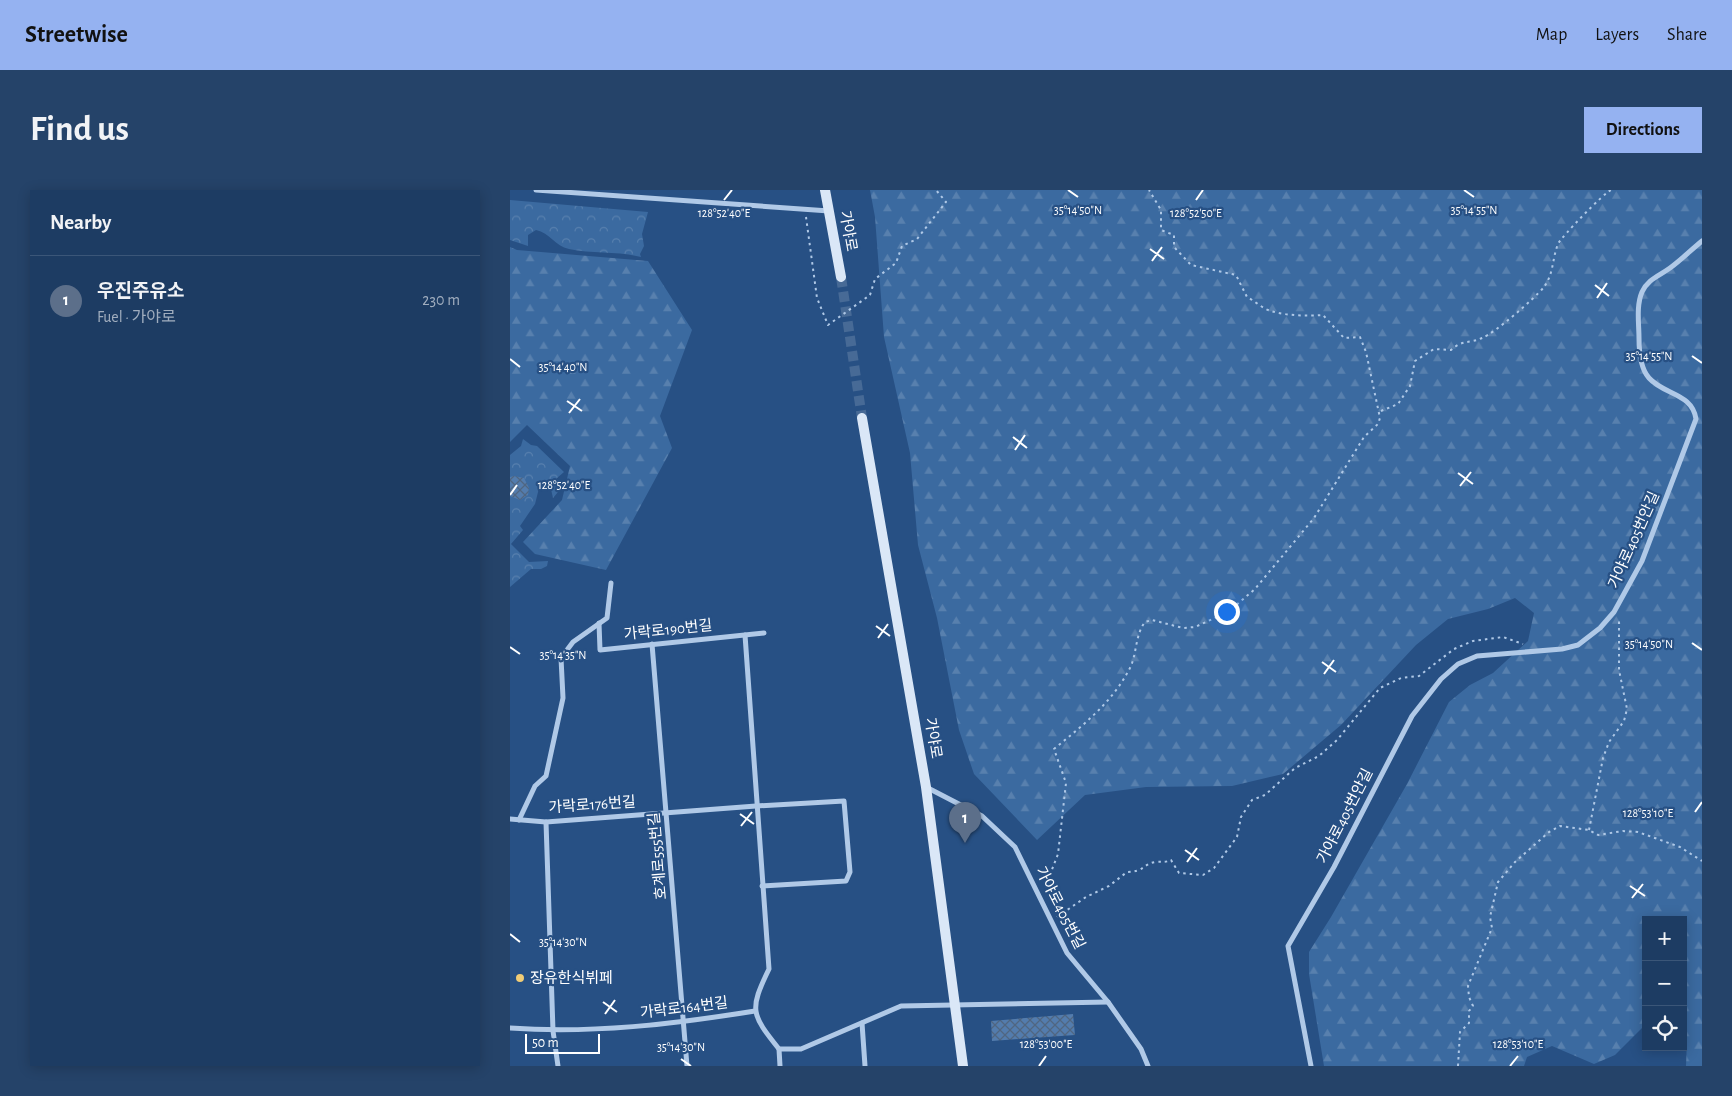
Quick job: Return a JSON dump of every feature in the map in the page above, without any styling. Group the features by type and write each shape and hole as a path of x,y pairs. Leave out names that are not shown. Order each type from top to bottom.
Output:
{"main road":[{"name":"가야로","path":"825,190 841,277"},
{"name":"가야로","path":"862,418 926,787 956,1006 962,1066"}],"street":[{"path":"536,190 829,210"},
{"name":"가야로405번안길","path":"1311,1066 1288,946 1334,867 1412,716 1428,694 1458,664 1477,656 1562,649 1578,645 1600,628 1621,601 1642,560 1696,418 1694,408 1688,401 1656,383 1644,370 1640,354 1639,307 1641,293 1656,275 1669,269 1702,241"},
{"name":"가락로190번길","path":"557,728 564,698 561,658 574,642 607,618 611,583"},
{"name":"가락로190번길","path":"599,623 600,650 764,633"},
{"path":"745,635 769,969 758,990 755,1011 758,1023 779,1048 780,1066"},
{"name":"호계로555번길","path":"652,644 687,1066"},
{"name":"가락로176번길","path":"519,820 536,786 546,776 557,728"},
{"name":"가야로405번길","path":"926,787 982,816 1015,847 1053,918 1067,953 1108,1002 1141,1049 1148,1066"},
{"name":"가락로176번길","path":"510,819 546,822 844,801 850,872 846,881 762,886"},
{"path":"546,822 553,1031 558,1066"},
{"path":"779,1048 801,1049 901,1006 1108,1002"},
{"name":"가락로164번길","path":"510,1028 553,1031 684,1023 755,1011"},
{"path":"862,1023 865,1066"}],"path":[{"path":"804,209 816,298 828,325 870,295 875,279 896,263 902,246 918,240 946,202 936,190"},
{"path":"1048,895 1046,885 1058,854 1066,783 1054,749 1099,711 1113,696 1130,668 1135,656 1140,628 1145,622 1152,620 1183,628 1195,626 1228,612 1254,589 1314,518 1364,437 1378,424 1380,410 1360,337 1344,338 1323,314 1309,316 1269,311 1260,303 1247,298 1236,275 1191,265 1174,247 1174,235 1161,230 1161,210 1149,190"},
{"path":"1380,410 1385,411 1398,404 1410,386 1415,361 1434,349 1451,350 1460,342 1481,339 1495,330 1542,289 1552,275 1558,243 1599,199 1611,190"},
{"path":"1589,830 1603,758 1609,742 1624,721 1627,709 1619,670 1618,643 1621,601"},
{"path":"1052,910 1053,918 1086,897 1109,886 1127,872 1139,872 1154,862 1166,863 1171,860 1179,873 1203,875 1214,868 1237,837 1241,817 1252,800 1265,795 1295,768 1320,756 1337,740 1380,688 1401,678"},
{"path":"1458,1066 1460,1032 1469,1023 1469,1011 1473,1006 1469,997 1468,986 1492,928 1490,917 1498,882 1515,862 1549,832 1560,826 1589,830 1598,835 1623,831 1638,832 1680,847 1702,861"}],"green space":[{"path":"870,190 1702,190 1702,1066 1686,1066 1687,916 1642,916 1642,1028 1615,1055 1594,1064 1552,1046 1527,1057 1524,1066 1324,1066 1309,974 1309,952 1407,784 1449,702 1470,685 1493,673 1528,641 1534,613 1515,598 1488,609 1448,619 1416,645 1341,725 1283,774 1232,786 1146,787 1085,795 1037,840 974,774 959,730 937,618 918,545 910,453 884,337 875,217"},
{"path":"510,200 648,212 642,234 644,246 640,254 641,257 569,249 536,230 528,235 528,246 510,240"},
{"path":"510,247 517,250 648,261 692,330 660,416 672,448 606,570 535,554 523,542 562,500 570,466 527,425 510,442"},
{"path":"523,439 531,445 537,446 564,472 557,478 558,492 553,498 551,489 545,484 539,488 535,504 520,526 523,530 511,544 529,562 548,561 547,566 541,569 531,569 510,587 510,455 521,446"}],"building":[{"path":"510,477 524,478 529,488 528,495 520,500 510,496"},
{"path":"1073,1014 1075,1035 992,1041 991,1021"}],"tunnel":[{"path":"841,277 862,418"}],"place":[{"name":"우진주유소","path":"965,843"},
{"name":"장유한식뷔페","path":"520,978"}]}
